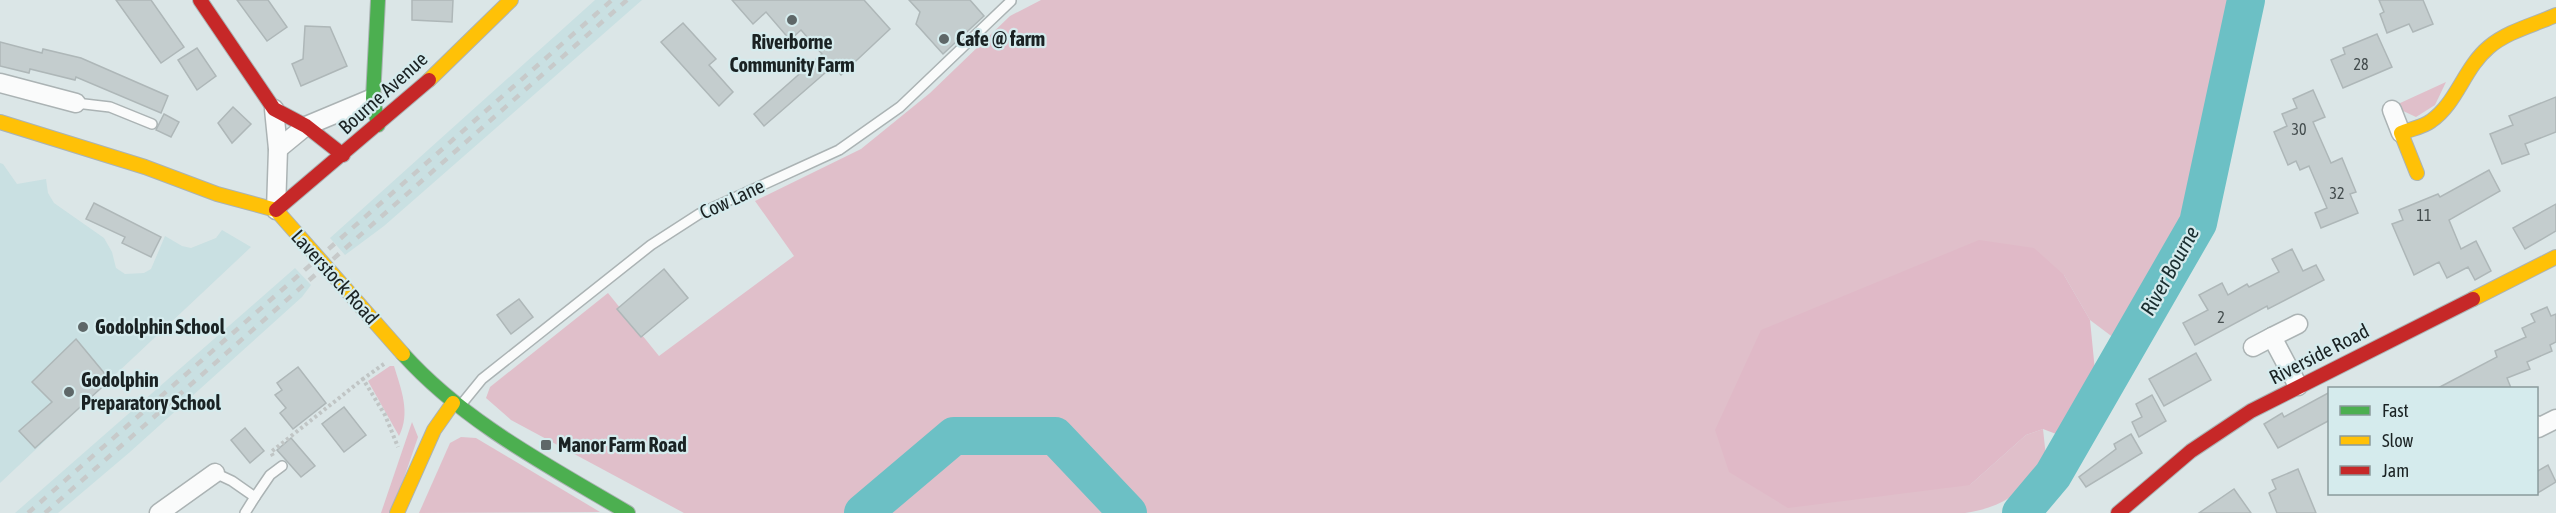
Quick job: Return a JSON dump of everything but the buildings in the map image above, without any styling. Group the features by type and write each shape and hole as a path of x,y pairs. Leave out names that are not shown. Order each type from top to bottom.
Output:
{"street":[{"path":"200,0 274,109 306,126 343,154"},
{"path":"378,0 373,98 378,125"},
{"name":"Bourne Avenue","path":"276,210 432,77 511,0"},
{"path":"2401,133 2431,121 2444,108 2472,64 2490,47 2513,33 2556,15"},
{"path":"0,83 76,103"},
{"path":"278,149 306,126 373,98"},
{"path":"0,122 145,167 217,194 276,210 278,149 274,109"},
{"path":"2391,111 2417,174"},
{"name":"Laverstock Road","path":"276,210 402,351 456,405 495,433 628,513"},
{"name":"Riverside Road","path":"2118,513 2163,472 2211,435 2298,386 2556,257"},
{"path":"2253,346 2298,324"},
{"path":"2272,337 2298,386"},
{"path":"397,513 434,430 456,405"},
{"path":"2540,432 2556,419"},
{"path":"159,513 215,474"}],"lane":[{"name":"Cow Lane","path":"456,405 482,379 651,245 699,214 839,150 900,107 1011,1"},
{"path":"76,103 110,107 152,124"},
{"path":"245,513 270,476 282,466"},
{"path":"215,474 232,481 255,497"}],"path":[{"path":"282,466 271,452 402,351"},
{"path":"363,379 386,415 399,444 396,456"}],"shaded area":[{"path":"595,0 642,0 384,226 345,255 330,238"},
{"path":"1041,0 2231,0 2195,168 2181,217 2114,338 2090,320 2064,275 1970,485 2026,435 2043,429 2047,466 2028,484 2001,503 1979,510 1965,513 684,513 511,420 486,398 490,387 608,293 659,356 794,256 755,201 861,149 930,93 1010,16"},
{"path":"2446,82 2435,105 2416,117 2401,110 2398,104"},
{"name":"Godolphin School","path":"0,163 17,184 46,179 48,193 54,203 104,238 112,252 116,268 125,274 144,273 151,269 165,236 182,246 191,248 216,238 222,230 251,247 0,483"},
{"path":"1979,240 2034,248 2064,275 2090,320 2095,371 2064,437 2043,429 2026,435 1970,485 1788,508 1729,472 1715,430 1761,330"},
{"path":"295,268 311,285 302,297 130,452 58,513 15,513"},
{"path":"390,366 394,366 404,401 403,427 399,436 368,381"},
{"path":"412,422 418,437 392,513 381,513"},
{"path":"461,437 476,438 600,512 419,513 450,443"}],"waterway":[{"name":"River Bourne","path":"2021,513 2053,475 2198,223 2246,0"},
{"name":"River Bourne","path":"863,513 954,436 1055,436 1128,513"}],"railway":[{"path":"28,513 612,0"},
{"path":"45,513 627,0"}],"traffic: fast":[{"path":"378,0 373,98 378,125"},
{"path":"403,354 453,401 509,442 628,513"}],"traffic: slow":[{"path":"429,80 511,0"},
{"path":"2417,173 2401,133 2424,125 2440,114 2480,55 2496,41 2556,15"},
{"path":"0,122 145,167 217,194 276,210 403,354"},
{"path":"2473,299 2556,257"},
{"path":"397,513 434,430 453,403"}],"traffic: jam":[{"path":"200,0 274,109 306,126 343,155"},
{"path":"276,210 429,80"},
{"path":"2118,513 2191,451 2251,411 2473,299"}],"place":[{"name":"Riverborne Community Farm","path":"792,20"},
{"name":"Cafe @ farm","path":"944,39"},
{"name":"Godolphin School","path":"83,327"},
{"name":"Godolphin Preparatory School","path":"69,392"},
{"name":"Manor Farm Road","path":"546,445"}]}
